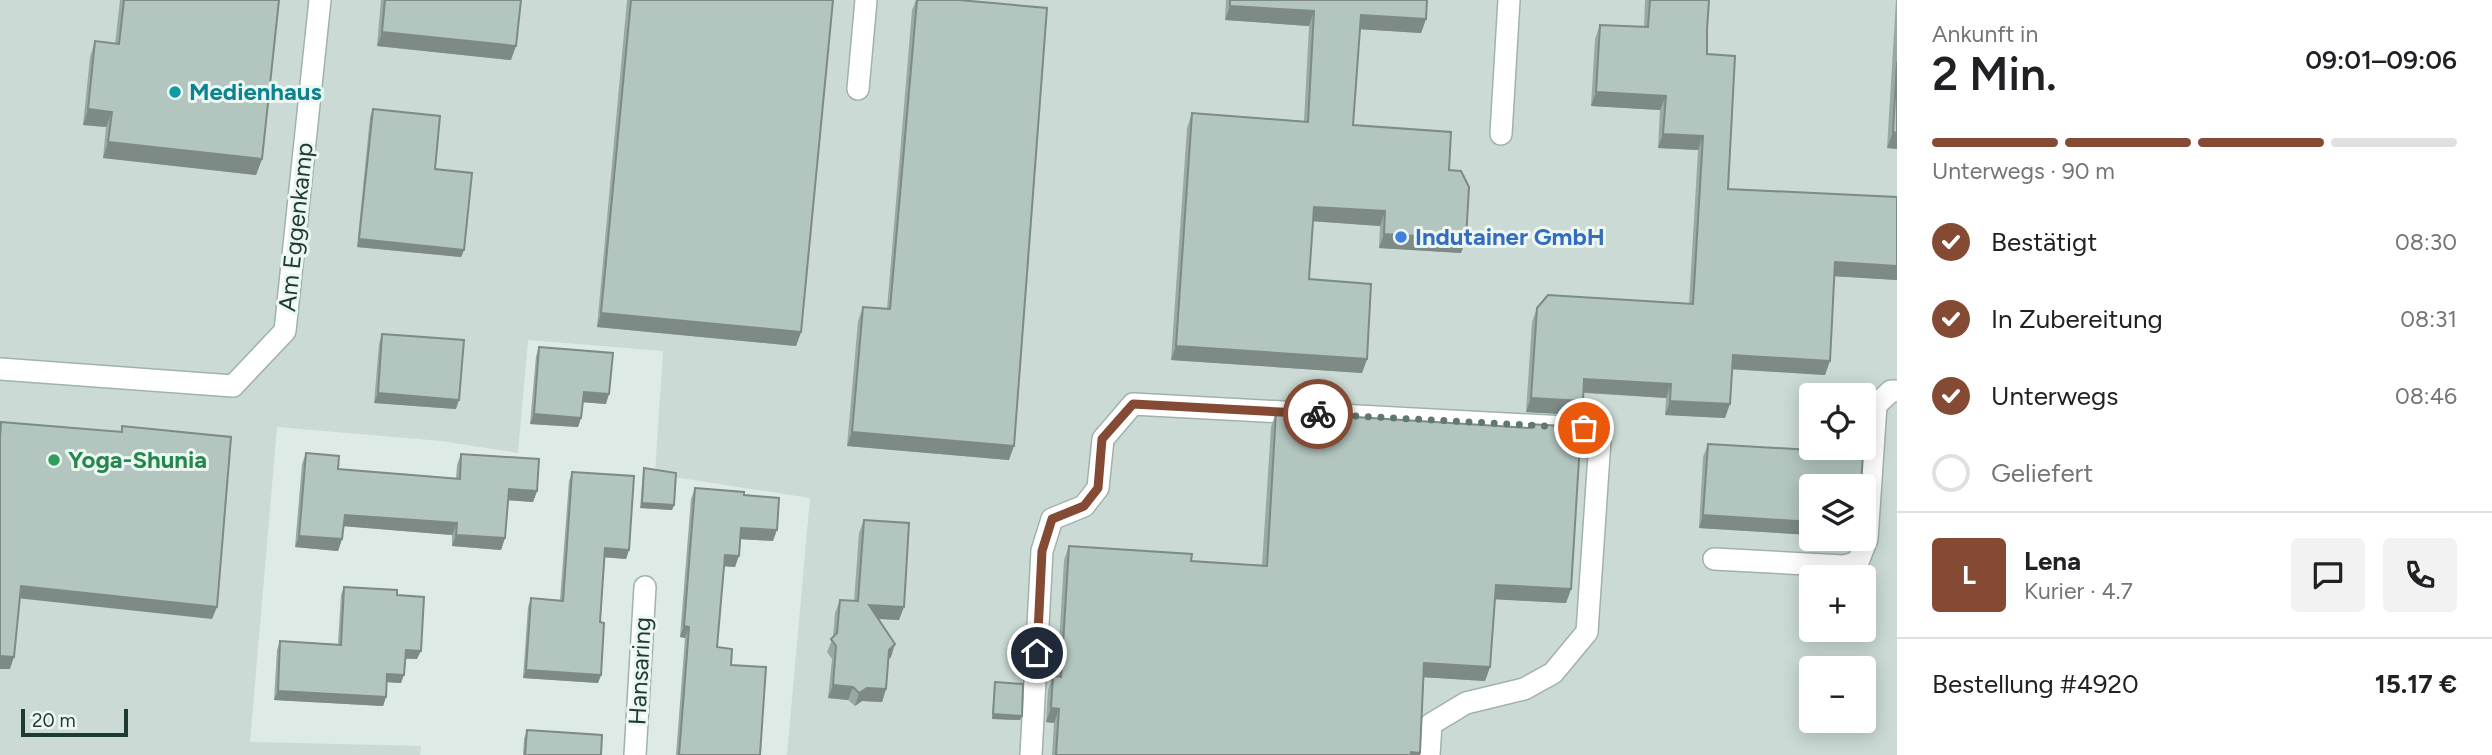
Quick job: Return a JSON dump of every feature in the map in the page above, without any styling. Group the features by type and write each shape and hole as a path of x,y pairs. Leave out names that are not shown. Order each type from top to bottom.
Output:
{"street":[{"name":"Am Eggenkamp","path":"9,369 233,386 285,331 320,0"},
{"path":"858,89 866,0"},
{"path":"1501,134 1509,0"},
{"path":"1714,559 1844,566 1858,562 1867,539 1876,405 1891,391 1897,391"},
{"path":"1031,755 1042,551 1052,519 1084,506 1098,488 1102,439 1133,404 1584,428 1600,440 1587,632 1553,673 1524,689 1466,703 1431,724 1429,755"},
{"name":"Hansaring","path":"635,755 645,587"}],"shaded area":[{"path":"0,0 1897,0 1897,755 787,755 810,498 655,474 663,351 528,340 518,453 442,441 277,427 250,742 421,746 420,755 0,755"}],"building":[{"name":"Medienhaus","path":"124,0 279,0 262,159 108,142 112,112 88,109 95,41 119,44"},
{"path":"385,0 521,0 516,46 382,32"},
{"path":"631,0 833,0 801,332 601,313"},
{"path":"917,0 959,0 1047,8 1014,446 852,432 863,307 890,309"},
{"path":"1230,0 1427,0 1426,19 1361,15 1353,125 1451,132 1449,170 1461,171 1469,187 1466,239 1384,234 1385,211 1314,207 1309,279 1371,284 1367,359 1176,346 1192,113 1308,122 1314,11 1230,6"},
{"path":"1650,0 1709,0 1707,54 1735,56 1728,189 1897,197 1897,266 1835,262 1830,361 1733,355 1730,404 1670,401 1671,384 1584,379 1583,401 1531,398 1537,308 1548,295 1693,304 1703,136 1663,134 1666,96 1596,92 1600,25 1648,27"},
{"path":"1897,62 1897,133 1893,132"},
{"path":"373,109 440,116 435,169 472,173 464,250 359,239"},
{"path":"382,334 464,340 459,400 378,393"},
{"path":"539,347 613,353 609,394 584,392 581,418 534,414"},
{"path":"1276,412 1529,428 1529,424 1581,427 1571,589 1496,585 1490,667 1424,663 1420,753 1056,755 1059,709 1051,708 1053,676 1061,677 1069,546 1192,554 1191,561 1267,566"},
{"path":"1,422 122,432 122,426 231,437 217,607 21,586 14,657 0,656"},
{"path":"1708,444 1799,449 1799,460 1863,460 1862,474 1799,474 1799,521 1703,515"},
{"path":"306,453 339,456 338,469 460,479 461,454 539,459 537,491 509,489 505,538 456,535 457,523 345,515 342,539 299,536"},
{"path":"644,468 676,473 674,505 642,503"},
{"path":"572,472 634,476 629,550 605,548 600,622 604,623 601,675 526,670 531,598 563,601"},
{"path":"695,488 779,498 777,530 741,528 739,556 725,555 717,647 732,649 731,665 766,667 760,755 679,755 689,627 684,626"},
{"path":"864,520 909,523 904,607 869,605 895,644 889,650 886,689 867,688 859,693 853,687 833,685 836,646 831,639 837,633 840,600 858,601"},
{"path":"344,587 397,590 397,595 424,597 421,651 406,650 404,675 387,674 386,697 278,691 280,641 341,645"},
{"path":"995,682 1023,684 1022,716 993,714"},
{"path":"527,730 602,735 601,755 525,755"}],"way so far":[{"path":"1318,414 1584,428"}],"place":[{"name":"Medienhaus","path":"175,92"},
{"name":"Indutainer GmbH","path":"1401,237"},
{"name":"Yoga-Shunia","path":"54,460"}],"route":[{"path":"1037,653 1042,551 1052,519 1084,506 1098,488 1102,439 1133,404 1318,414"}]}
